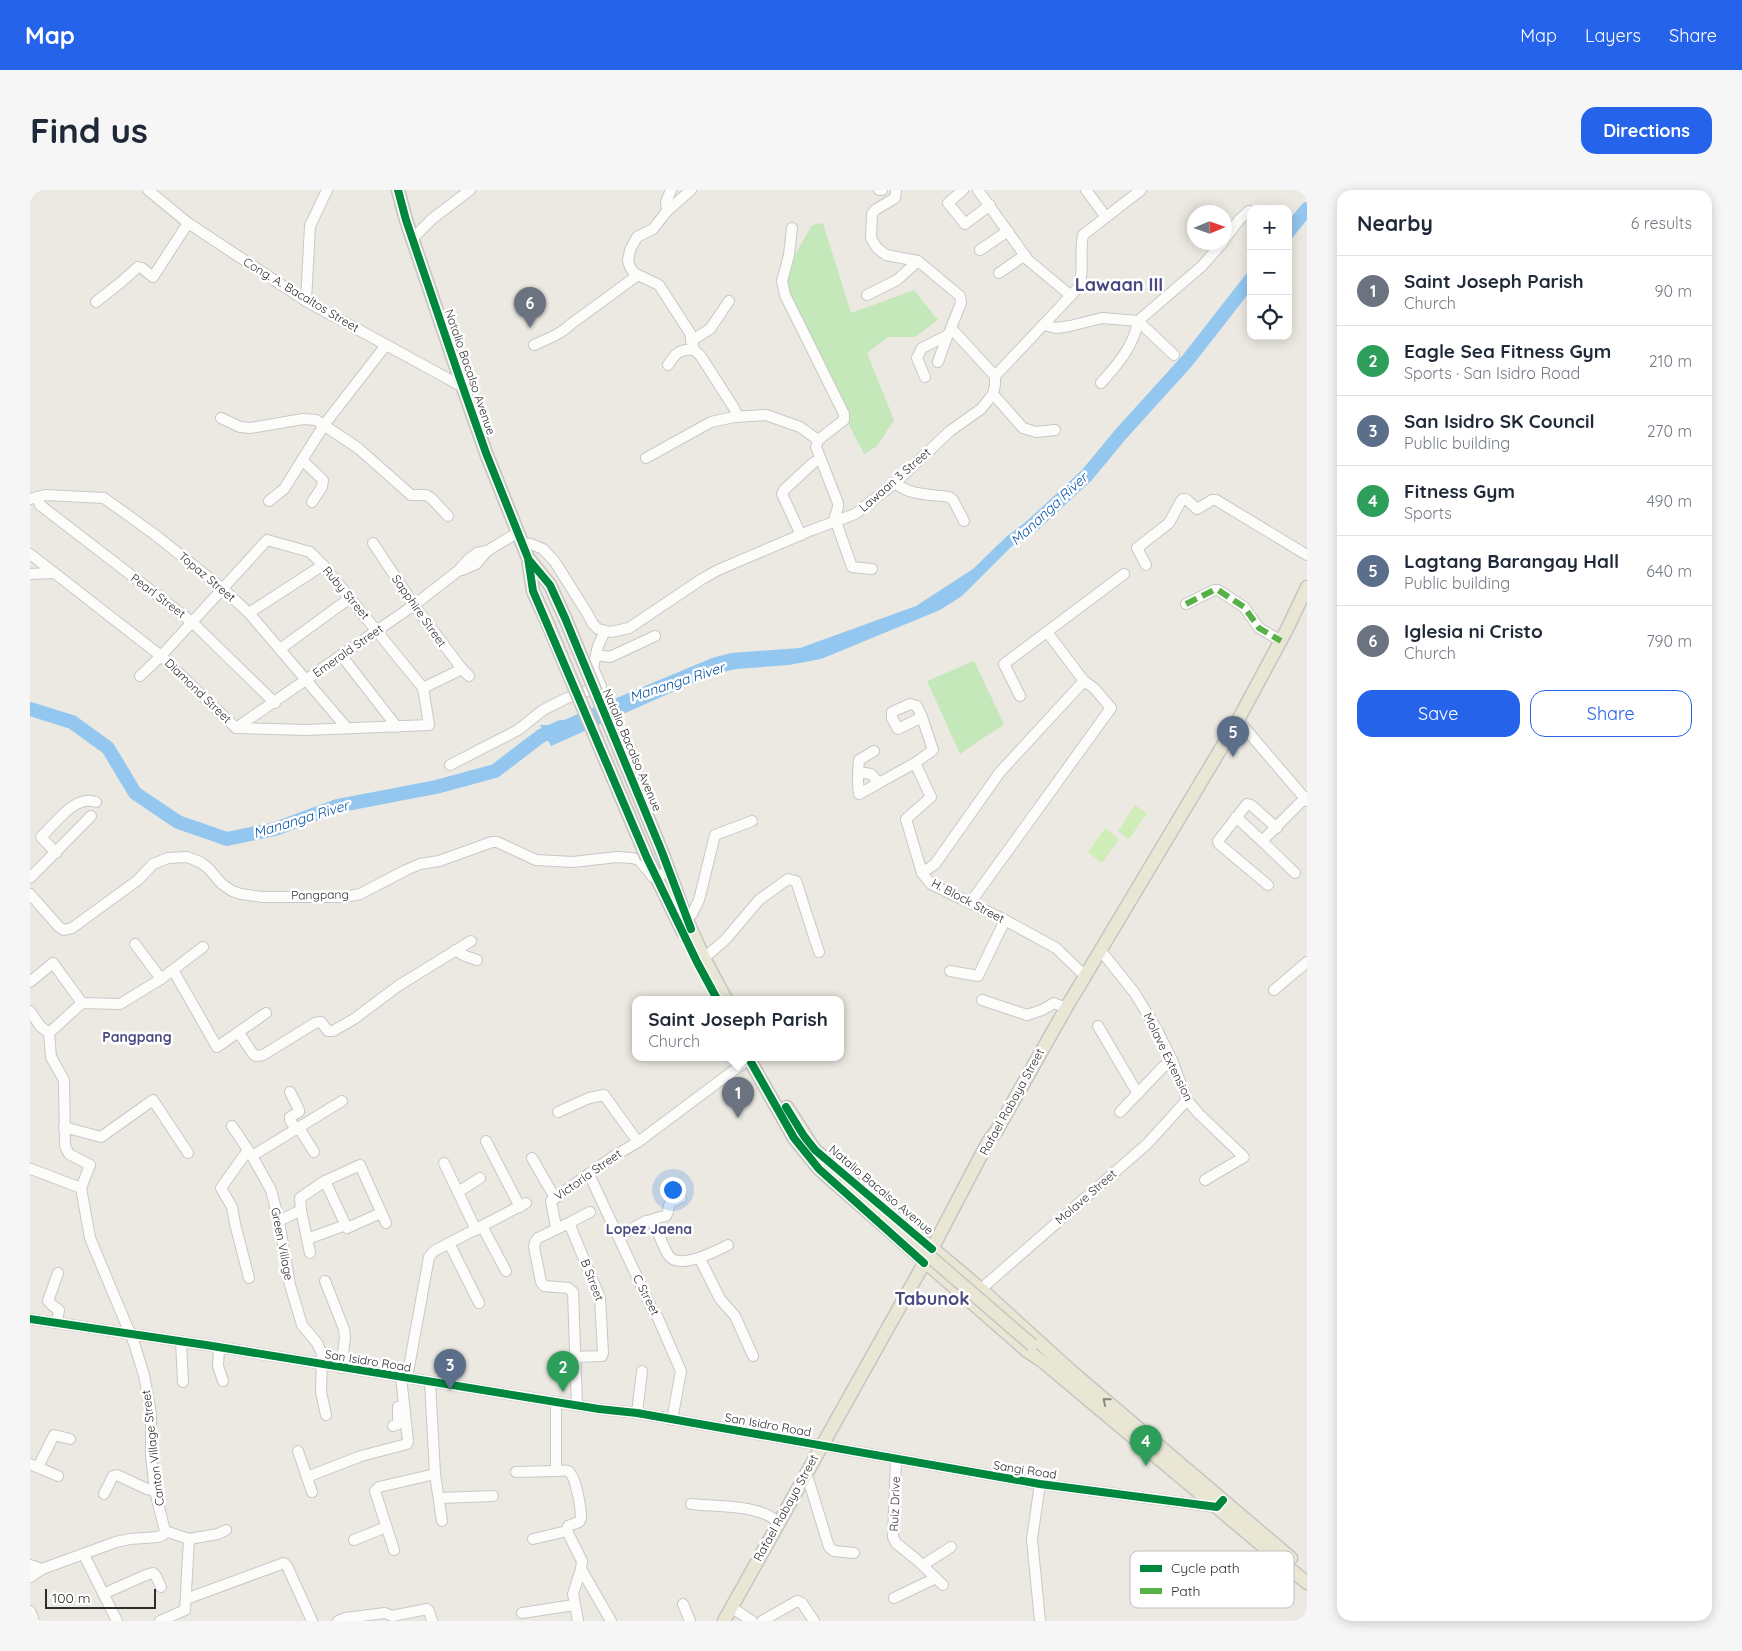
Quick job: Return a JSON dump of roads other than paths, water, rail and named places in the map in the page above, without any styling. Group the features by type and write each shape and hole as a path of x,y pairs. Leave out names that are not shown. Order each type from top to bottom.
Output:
{"main road":[{"name":"Natalio Bacalso Avenue","path":"398,190 412,239 463,387 519,538 528,558 550,585 565,618 662,852 663,874 697,962 715,996"},
{"name":"Natalio Bacalso Avenue","path":"528,558 533,591 648,858 663,874 724,996"},
{"name":"Rafael Rabaya Street","path":"724,1621 932,1249 988,1142 997,1130 1084,976 1101,951 1238,720 1281,641 1303,607 1307,586"},
{"name":"Natalio Bacalso Avenue","path":"754,1061 794,1138 981,1289 1046,1356"},
{"name":"Natalio Bacalso Avenue","path":"811,1152 1032,1345 1220,1503 1281,1551"},
{"name":"Natalio Bacalso Avenue","path":"811,1152 819,1169 924,1262 1027,1351 1046,1356"},
{"name":"Natalio Bacalso Avenue","path":"1220,1503 1272,1551"},
{"name":"Natalio Bacalso Avenue","path":"1294,1562 1307,1572"},
{"name":"Natalio Bacalso Avenue","path":"1294,1571 1307,1583"}],"street":[{"path":"306,301 310,226 327,190"},
{"path":"412,239 432,219 470,190"},
{"path":"667,211 666,202 671,190"},
{"path":"691,190 667,211 653,229 637,237 633,242 628,261 634,273 659,285 690,334 693,346 738,417"},
{"path":"896,190 895,198 875,210 872,214 871,238 877,248 886,255 918,261 960,296 961,304 938,362"},
{"path":"963,190 948,203 965,224 990,205"},
{"path":"978,190 1025,255 1041,272 1070,295"},
{"path":"1086,190 1106,217"},
{"name":"Cong. A. Bacaltos Street","path":"154,192 188,223 306,301 463,387"},
{"path":"1055,430 1036,432 1023,428 993,394 995,376 1078,288 1082,279 1080,247 1083,235 1135,192"},
{"path":"1232,230 1247,213"},
{"path":"96,302 138,266 153,277 188,223"},
{"path":"792,228 789,255 782,281 785,295 844,414 844,420 818,440 816,447 838,502 834,523 852,567 872,569"},
{"path":"980,250 1008,230"},
{"path":"1101,383 1121,362 1138,321 1202,266 1216,250"},
{"path":"999,273 1025,255"},
{"path":"867,295 897,280 918,261"},
{"path":"534,345 564,330 638,275"},
{"path":"668,365 674,354 693,346 710,329 728,301"},
{"path":"1044,325 1056,328 1102,318 1138,321 1174,355"},
{"path":"949,332 995,376"},
{"path":"925,377 917,358 922,348 949,332"},
{"path":"269,501 284,489 324,425 386,345"},
{"name":"Lawaan 3 Street","path":"605,631 611,632 629,628 718,570 855,514 896,483 950,431 981,409 993,394"},
{"path":"646,458 711,422 738,417 766,415 800,427 818,440"},
{"path":"221,418 242,427 250,428 302,419 314,419 358,448 410,495 426,495 448,516"},
{"path":"801,535 782,494 801,474 820,459"},
{"path":"302,460 324,480 322,487 312,502"},
{"path":"896,483 903,489 911,492 949,497 953,500 964,521"},
{"name":"Topaz Street","path":"33,498 45,495 104,498 154,534 223,589 248,613 346,727"},
{"name":"Pearl Street","path":"33,498 192,622 275,703"},
{"path":"1146,565 1137,548 1169,522 1183,499 1186,499 1198,509 1212,500 1216,500 1307,555"},
{"path":"450,765 518,730 543,710 568,698 601,686 594,668 598,646 605,631 598,629 593,624 555,562 543,549 519,538"},
{"name":"Emerald Street","path":"236,728 275,703 414,605 458,571 476,564 487,551 519,538"},
{"name":"Ruby Street","path":"223,589 267,540 310,552 323,565 423,688 429,725"},
{"name":"Sapphire Street","path":"373,543 414,605 465,672 423,688"},
{"name":"Diamond Street","path":"30,554 161,656 236,728 306,730 429,725"},
{"path":"248,613 323,565"},
{"path":"30,574 54,573"},
{"path":"1020,696 1004,664 1124,574"},
{"path":"140,676 223,589"},
{"path":"1186,604 1214,590 1218,590 1244,607 1259,628 1281,641"},
{"path":"280,649 350,598"},
{"path":"970,903 1111,708 1094,688 1084,681 1047,632"},
{"path":"596,655 610,657 656,636"},
{"path":"341,655 397,727"},
{"path":"922,873 935,864 1000,772 1084,681"},
{"path":"874,751 860,760 858,772 859,794 915,763 933,750 922,717"},
{"path":"1238,720 1306,800 1262,841"},
{"name":"H. Block Street","path":"915,763 931,797 906,819 922,873 931,884 1005,920 1056,948 1084,976"},
{"path":"858,772 871,774 879,783"},
{"path":"56,852 41,837 74,804 82,800 96,802"},
{"path":"1268,885 1219,844 1219,838 1247,804 1251,805 1277,828"},
{"path":"30,878 91,816"},
{"path":"1236,817 1295,873"},
{"path":"686,918 692,914 698,900 715,835 752,821"},
{"name":"Pangpang","path":"30,894 59,927 64,930 72,928 138,880 153,864 168,858 186,857 200,862 232,892 241,894 264,897 344,897 360,894 420,864 439,860 492,842 497,842 536,860 574,862 617,857 632,858 641,862 652,876 663,874"},
{"path":"704,958 725,940 759,900 788,879 796,881 819,952"},
{"path":"950,971 978,976 1005,920"},
{"path":"238,1033 256,1056 263,1054 314,1023 321,1022 328,1031 333,1032 354,1020 398,986 471,941"},
{"path":"135,944 161,979"},
{"path":"49,1033 82,1003 120,1004 161,979 203,947"},
{"path":"455,950 477,960"},
{"name":"Molave Extension","path":"1101,951 1134,992 1172,1060 1188,1100 1199,1114 1244,1156 1205,1180"},
{"path":"1274,990 1307,962"},
{"path":"30,982 53,963 82,1003"},
{"path":"173,970 217,1047 266,1013"},
{"path":"982,1000 1027,1015 1042,1010 1054,1003 1066,1008"},
{"path":"30,1012 40,1026 49,1033 51,1057 64,1080 65,1146 69,1154 90,1165 81,1188 31,1169"},
{"path":"1098,1026 1138,1094"},
{"path":"1120,1112 1172,1060"},
{"name":"Victoria Street","path":"556,1228 551,1201 638,1142 747,1061"},
{"path":"290,1092 299,1110 290,1120 314,1152"},
{"path":"558,1112 589,1098 604,1094 638,1142"},
{"path":"64,1127 101,1137 154,1100 188,1153"},
{"name":"Molave Street","path":"981,1289 1147,1144 1188,1100"},
{"path":"249,1278 232,1207 221,1188 250,1153 297,1129 342,1102"},
{"name":"Green Village","path":"232,1126 271,1190 279,1221 290,1285 302,1325 317,1343 322,1354 321,1392 326,1415"},
{"path":"393,1426 398,1424 401,1377 429,1257 434,1251 523,1205 486,1142"},
{"path":"532,1158 555,1198"},
{"path":"444,1163 458,1192 506,1271"},
{"path":"310,1253 300,1198 326,1181 360,1165 386,1223"},
{"name":"C Street","path":"589,1174 652,1309 658,1316 681,1372 672,1420"},
{"path":"458,1192 480,1178"},
{"path":"326,1181 347,1228 381,1213"},
{"name":"Canton Village Street","path":"81,1188 90,1238 134,1343 144,1375 151,1414 151,1456 156,1491 165,1531"},
{"path":"618,1236 646,1221 666,1216 670,1202 681,1198"},
{"path":"279,1221 301,1210"},
{"path":"577,1405 573,1292 568,1288 544,1286 541,1282 534,1247 538,1238 590,1212"},
{"path":"651,1221 672,1259 680,1261 700,1259 728,1245"},
{"name":"B Street","path":"569,1223 602,1304 602,1356 575,1357"},
{"path":"307,1240 346,1225"},
{"path":"449,1243 479,1303"},
{"path":"700,1259 716,1293 735,1316 752,1356"},
{"path":"57,1323 59,1310 48,1301 58,1273"},
{"path":"325,1281 344,1330 345,1338 341,1368"},
{"name":"San Isidro Road","path":"30,1319 599,1409 637,1413 821,1445"},
{"path":"181,1342 184,1382"},
{"path":"219,1348 218,1366 223,1381"},
{"path":"637,1413 642,1371"},
{"path":"307,1477 361,1456 407,1444 401,1377"},
{"path":"430,1382 435,1474 442,1521"},
{"path":"556,1402 556,1470"},
{"path":"58,1476 34,1466 54,1435 70,1439"},
{"name":"Sangi Road","path":"821,1445 896,1460 1040,1484 1220,1503"},
{"path":"298,1451 312,1492"},
{"name":"Ruiz Drive","path":"894,1598 939,1581 892,1537 896,1460"},
{"path":"516,1472 566,1470 571,1474 581,1512 579,1522 568,1526 567,1531 582,1561 573,1594 578,1621"},
{"path":"806,1472 829,1547 834,1551 854,1553"},
{"path":"394,1550 376,1495 377,1489 435,1474"},
{"path":"104,1494 110,1479 117,1475 147,1489 156,1491"},
{"path":"1040,1484 1032,1539 1040,1621"},
{"path":"439,1498 493,1496"},
{"path":"691,1504 753,1510 774,1518 778,1522"},
{"path":"354,1540 386,1527"},
{"path":"30,1577 42,1569 116,1542 158,1537 163,1535 165,1531 189,1539 218,1534 226,1530"},
{"path":"533,1539 567,1531"},
{"path":"182,1621 186,1599 189,1539"},
{"path":"923,1565 951,1547"},
{"path":"84,1555 116,1621"},
{"path":"186,1599 284,1563 312,1621"},
{"path":"30,1565 42,1569"},
{"path":"581,1569 611,1621"},
{"path":"103,1594 153,1573 161,1587"},
{"path":"762,1621 797,1601 802,1603 814,1621"},
{"path":"683,1604 690,1621"},
{"path":"522,1613 574,1606"},
{"path":"731,1607 752,1621"},
{"path":"338,1621 345,1618 385,1613 393,1618 427,1609 430,1611 432,1621"},
{"path":"160,1621 185,1610"},
{"path":"30,1611 34,1621"}],"water":[{"path":"1044,508 1051,518 1012,546 962,596 940,610 821,659 789,665 736,669 713,674 551,746 540,725 552,725 712,658 731,653 800,648 916,606 973,569 1006,537"}],"waterway":[{"name":"Mananga River","path":"1292,227 1307,209"},
{"name":"Mananga River","path":"1033,525 1087,475 1120,435 1187,361 1247,284"},
{"name":"Mananga River","path":"30,709 72,722 108,748 135,793 178,822 227,839 275,829 337,806 436,787 495,771 541,736 561,727"}],"place":[{"name":"Iglesia ni Cristo","path":"530,328"},
{"name":"Lagtang Barangay Hall","path":"1233,757"},
{"name":"Saint Joseph Parish","path":"738,1118"},
{"name":"San Isidro SK Council","path":"450,1390"},
{"name":"Eagle Sea Fitness Gym","path":"563,1392"},
{"name":"Fitness Gym","path":"1146,1466"}],"district":[{"name":"Lawaan III","path":"1119,285"},
{"name":"Pangpang","path":"137,1037"},
{"name":"Lopez Jaena","path":"649,1229"},
{"name":"Tabunok","path":"932,1299"}]}
